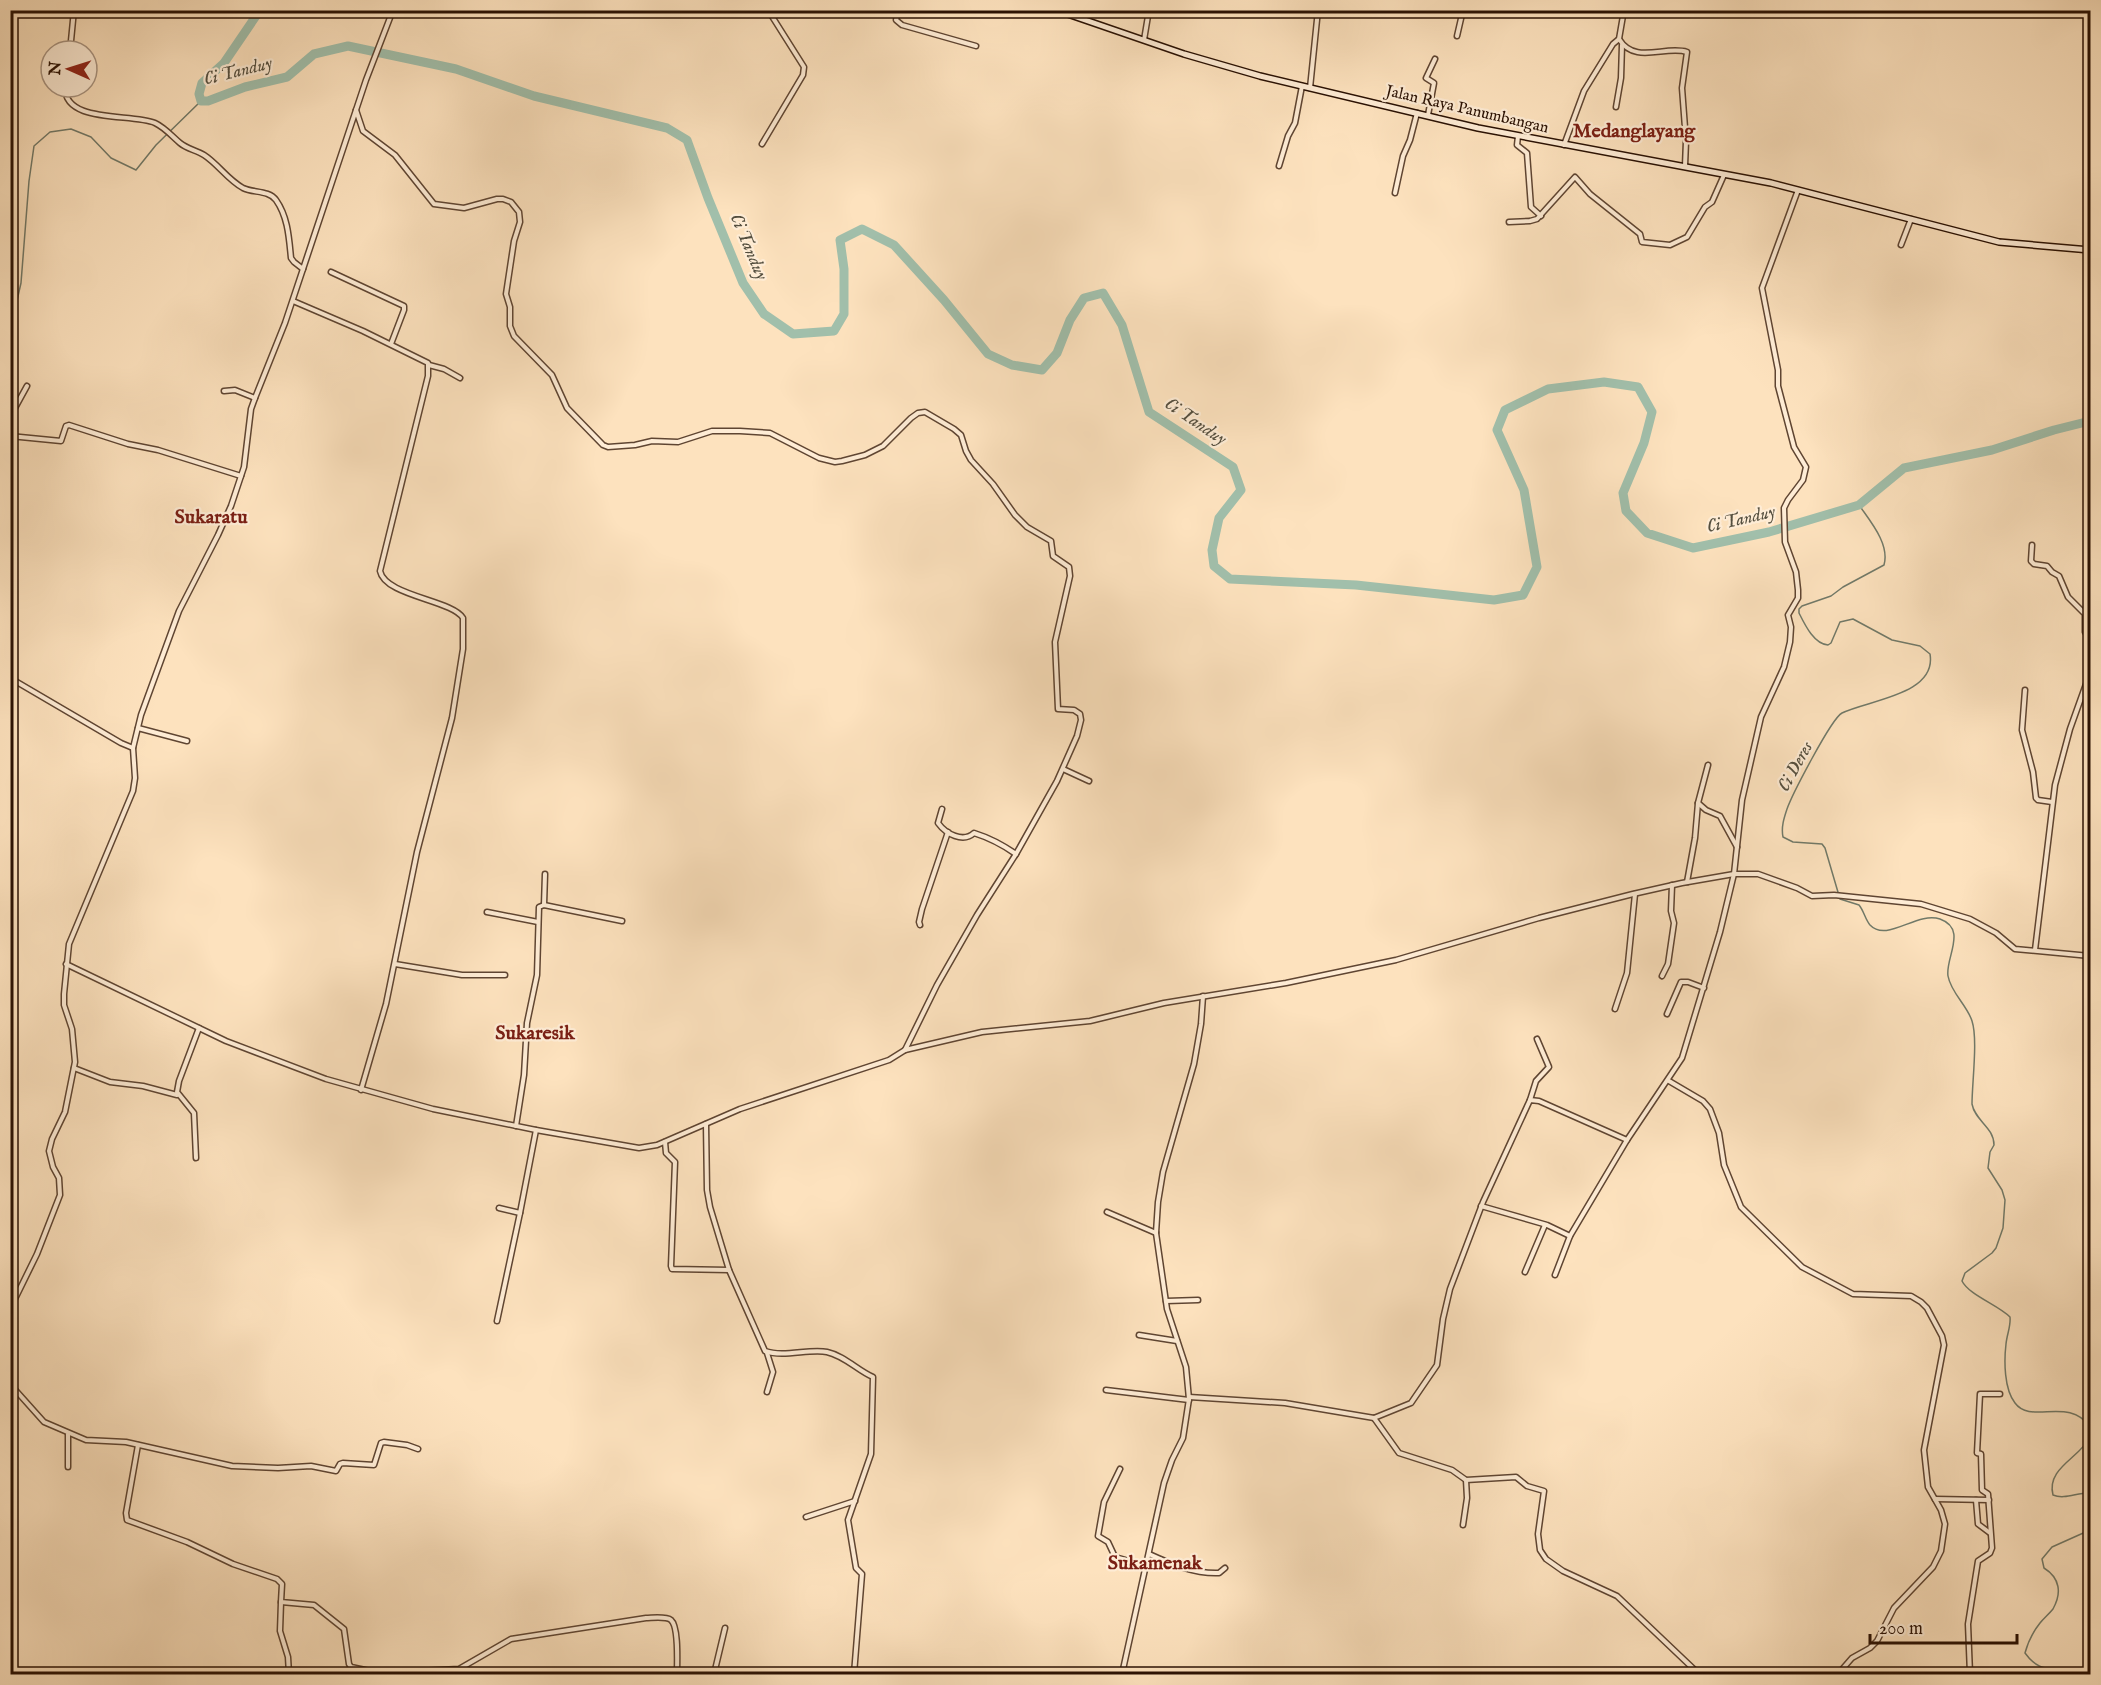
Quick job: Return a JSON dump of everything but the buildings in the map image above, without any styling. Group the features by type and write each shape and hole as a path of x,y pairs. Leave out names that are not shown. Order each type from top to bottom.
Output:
{"main road":[{"name":"Jalan Raya Panumbangan","path":"1056,10 1193,56 1302,86 1417,113 1518,136 1798,190 1999,242 2091,250"}],"street":[{"path":"71,39 74,10"},
{"path":"10,1309 37,1254 59,1201 60,1185 50,1160 50,1145 65,1112 74,1068 72,1029 64,1005 69,944 134,788 133,748 138,728 179,610 218,535 241,476 247,452 251,409 293,301 366,80 393,10"},
{"path":"762,144 804,71 803,64 768,10"},
{"path":"898,10 897,20 902,26 976,46"},
{"path":"1144,40 1149,10"},
{"path":"1310,88 1318,10"},
{"path":"1457,36 1463,10"},
{"path":"1616,107 1621,78 1622,45 1619,39 1624,10"},
{"path":"1564,145 1584,91 1613,44 1619,39"},
{"path":"1622,45 1636,52 1652,54 1686,51 1682,88 1686,141 1684,167"},
{"path":"1428,115 1434,83 1426,78 1436,59"},
{"path":"1279,166 1295,121 1302,86"},
{"path":"67,99 87,111 104,116 147,120 160,126 186,147 201,153 243,188 266,193 275,198 284,215 291,258 303,269"},
{"path":"356,110 365,133 395,155 434,204 464,208 500,198 508,200 516,209 520,222 514,241 506,294 510,307 511,329 514,336 552,375 567,408 604,446 635,445 652,441 678,442 712,431 770,433 819,458 835,462 865,455 883,446 911,418 923,412 930,414 961,435 966,451 972,460 1015,515 1027,527 1048,538 1052,543 1053,556 1071,570 1055,642 1058,709 1077,711 1080,714 1081,720 1077,736 1062,769 1016,854 977,915 943,975 919,1018 905,1050"},
{"path":"1395,192 1401,162 1417,113"},
{"path":"1518,136 1517,145 1527,153 1530,207 1540,217"},
{"path":"1509,222 1531,221 1540,217 1575,177 1589,192 1640,234 1642,242 1670,245 1680,241 1691,231 1705,207 1711,204 1724,175"},
{"path":"1555,1275 1570,1236 1628,1140 1668,1081 1685,1050 1734,874 1742,800 1761,717 1788,656 1792,632 1788,615 1798,598 1796,572 1785,542 1784,508 1803,480 1806,467 1794,447 1778,386 1779,370 1762,288 1798,190"},
{"path":"1901,245 1911,219"},
{"path":"331,272 404,306 391,344"},
{"path":"293,301 391,344 460,378"},
{"path":"361,1090 395,964 417,852 452,718 464,636 461,614 390,584 381,577 380,572 429,364"},
{"path":"27,386 10,417 10,434 59,441 63,439 66,426 69,425 241,476"},
{"path":"224,391 235,390 255,398"},
{"path":"2032,545 2031,561 2034,564 2047,566 2059,576 2068,597 2085,614 2085,632 2091,640"},
{"path":"2035,950 2052,802 2060,764 2091,673"},
{"path":"10,678 133,748"},
{"path":"2025,690 2022,730 2033,772 2036,798 2052,802"},
{"path":"138,728 187,741"},
{"path":"1687,882 1695,838 1698,803 1708,765"},
{"path":"1062,769 1089,781"},
{"path":"1698,803 1706,810 1720,816 1738,848"},
{"path":"942,809 938,823 948,832 963,838 970,837 974,833 993,840 1016,854"},
{"path":"920,925 922,909 948,832"},
{"path":"544,905 545,874"},
{"path":"66,963 250,1051 326,1080 428,1108 639,1148 665,1142 740,1109 889,1060 905,1050 982,1032 1090,1020 1203,996 1286,983 1396,960 1539,918 1672,885 1734,874 1758,874 1812,896 1834,895 1908,901 1970,919 1996,933 2015,949 2091,956"},
{"path":"1662,976 1670,955 1674,927 1671,910 1672,885"},
{"path":"1615,1009 1627,973 1635,894"},
{"path":"516,1126 524,1075 526,1023 537,975 539,907 544,905 622,921"},
{"path":"487,912 538,922"},
{"path":"395,964 462,975 505,975"},
{"path":"1667,1014 1681,982 1704,987"},
{"path":"1122,1674 1167,1473 1183,1438 1189,1399 1186,1367 1169,1317 1156,1233 1162,1172 1194,1064 1203,996"},
{"path":"177,1095 179,1081 199,1028"},
{"path":"1106,1390 1189,1399 1285,1403 1374,1418 1411,1403 1437,1365 1450,1289 1481,1206 1530,1100 1536,1081 1549,1066 1537,1039"},
{"path":"74,1068 110,1082 143,1086 177,1095 194,1113 196,1158"},
{"path":"1668,1081 1703,1101 1710,1109 1719,1133 1726,1172 1741,1207 1802,1267 1853,1294 1911,1296 1927,1308 1944,1340 1924,1450 1928,1487 1946,1524 1944,1542 1937,1561 1894,1608 1874,1645 1852,1658 1838,1674"},
{"path":"1530,1100 1539,1101 1628,1140"},
{"path":"706,1124 707,1190 710,1207 729,1270 767,1352 773,1372 767,1392"},
{"path":"496,1322 536,1130"},
{"path":"665,1142 666,1152 675,1162 672,1269 729,1270"},
{"path":"1481,1206 1545,1225 1570,1236"},
{"path":"499,1208 520,1213"},
{"path":"1107,1212 1156,1233"},
{"path":"1525,1272 1545,1225"},
{"path":"1166,1301 1198,1300"},
{"path":"1139,1335 1178,1341"},
{"path":"767,1352 825,1351 872,1377 871,1454 848,1520 856,1568 862,1576 854,1674"},
{"path":"10,1384 44,1422 68,1434 86,1440 138,1444 232,1466 278,1468 311,1466 336,1471 342,1464 374,1465 380,1445 384,1442 418,1449"},
{"path":"1970,1674 1968,1624 1972,1591 1978,1562 1990,1553 1992,1548 1989,1500 1988,1494 1982,1490 1980,1484 1981,1454 1977,1453 1980,1394 2000,1394"},
{"path":"1374,1418 1401,1454 1452,1470 1466,1480 1514,1477 1527,1486 1544,1491 1538,1534 1540,1550 1546,1559 1563,1571 1617,1596 1700,1674"},
{"path":"68,1434 68,1467"},
{"path":"138,1444 126,1513 128,1520 187,1542 233,1564 277,1579 282,1584 280,1631 288,1657 289,1674"},
{"path":"1120,1469 1104,1502 1098,1536 1108,1542 1115,1557 1147,1566"},
{"path":"1463,1525 1467,1498 1466,1480"},
{"path":"1935,1499 1989,1500"},
{"path":"806,1517 855,1500"},
{"path":"1976,1500 1978,1524 1991,1534"},
{"path":"1149,1554 1170,1564 1193,1570 1216,1573 1222,1572 1225,1568"},
{"path":"281,1602 314,1605 344,1629 348,1664 351,1667 379,1673 446,1672 463,1668 507,1640 514,1638 646,1618 668,1619 672,1622 676,1637 677,1674"},
{"path":"714,1674 725,1628"}],"waterway":[{"name":"Ci Tanduy","path":"260,10 224,63 202,83 199,94 201,101 208,101 245,87 287,77 314,54 348,46 456,69 534,96 667,128 687,140 743,283 764,314 793,334 834,331 844,314 844,269 840,240 862,229 894,245 944,300 988,354 1012,365 1042,370 1057,353 1070,320 1084,298 1103,293 1122,325 1149,412 1233,467 1241,490 1219,518 1212,550 1214,566 1230,579 1356,585 1494,600 1523,595 1537,567 1524,490 1497,430 1505,410 1548,389 1604,382 1638,387 1652,412 1644,443 1623,493 1626,511 1647,533 1693,548 1769,532 1859,505 1904,468 1992,450 2090,421"},
{"path":"10,331 21,283 34,146 50,132 71,129 91,137 111,158 136,170 156,145 201,101"},
{"name":"Ci Deres","path":"1859,505 1882,541 1884,565 1831,596 1802,606 1799,613 1810,633 1823,644 1831,643 1840,622 1853,619 1892,640 1920,646 1930,654 1929,668 1923,679 1912,687 1898,694 1854,708 1837,718 1812,758 1790,801 1783,823 1783,837 1793,842 1822,844 1840,899 1859,905 1870,925 1877,930 1885,931 1931,918 1940,919 1953,930 1948,976 1952,988 1970,1015 1974,1029 1972,1104 1977,1115 1991,1133 1994,1145 1990,1152 1988,1168 2002,1190 2005,1200 2003,1228 1996,1248 1965,1273 1962,1281 1971,1291 2010,1317 2005,1366 2007,1383 2015,1403 2031,1412 2072,1413 2090,1427"},
{"name":"Ci Deres","path":"2090,1437 2059,1470 2052,1486 2053,1495 2058,1496 2090,1493"},
{"name":"Ci Deres","path":"2075,1674 2037,1665 2025,1653 2033,1634 2053,1609 2058,1597 2056,1581 2044,1568 2042,1559 2052,1547 2090,1530"}],"district":[{"name":"Medanglayang","path":"1634,131"},
{"name":"Sukaratu","path":"211,517"},
{"name":"Sukaresik","path":"535,1033"},
{"name":"Sukamenak","path":"1155,1563"}]}
